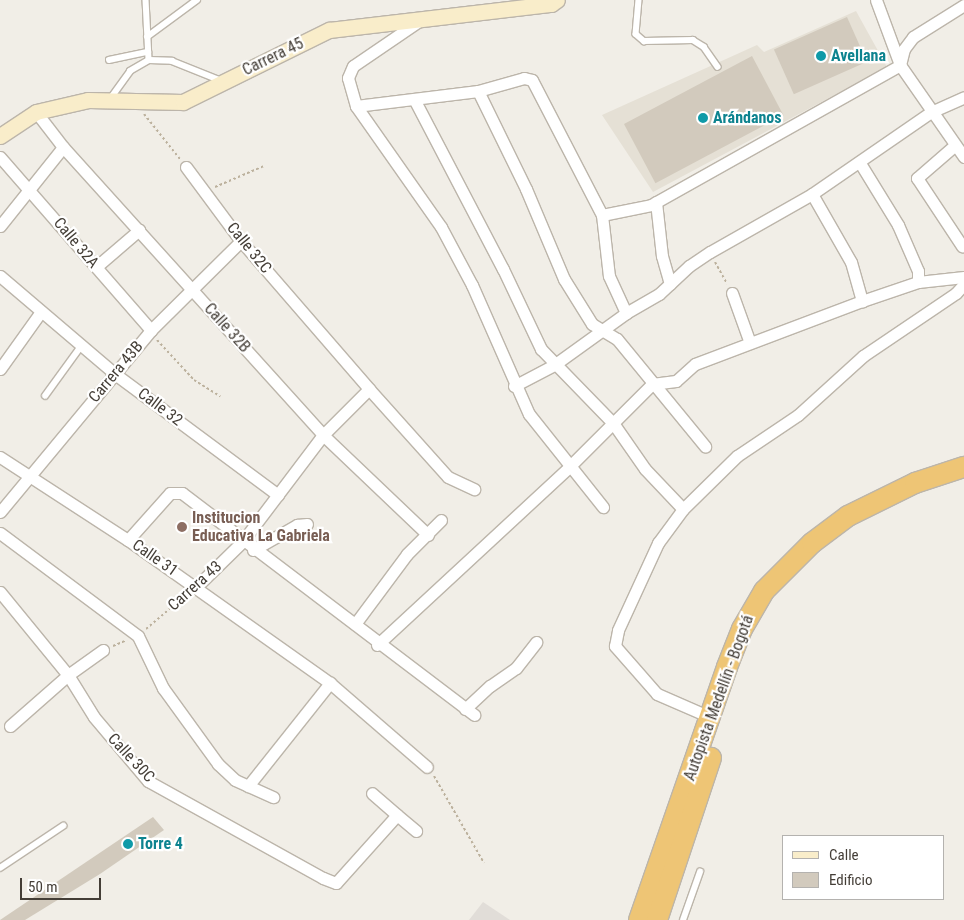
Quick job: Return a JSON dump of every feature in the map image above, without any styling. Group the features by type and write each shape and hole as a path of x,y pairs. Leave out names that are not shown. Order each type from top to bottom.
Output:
{"highway":[{"name":"Autopista Medellín - Bogotá","path":"639,920 710,717 753,606 797,557 848,516 915,483 964,467"},
{"name":"Autopista Medellín - Bogotá","path":"657,920 746,651 774,597 818,553 867,518 906,498 964,477"}],"main road":[{"name":"Carrera 45","path":"0,136 36,112 88,100 134,103 183,102 329,30 425,17 542,5 556,0"}],"street":[{"path":"876,0 900,65 954,146 964,157"},
{"path":"602,215 656,202 900,65 904,49 913,37 963,6"},
{"path":"425,17 353,66 348,78 356,106 441,227 472,284 514,386 529,414 569,468 603,507"},
{"path":"356,106 478,91 524,78 532,80 602,215 609,276 626,313"},
{"path":"478,91 526,188 564,279 592,324 617,340 705,446"},
{"path":"514,386 554,365 626,313 659,294 710,252 812,194 860,163 931,112 964,97"},
{"path":"414,99 503,269 541,349 554,365 613,423 645,469 683,509"},
{"name":"Calle 32B","path":"36,112 63,147 324,435 428,535"},
{"path":"954,146 917,178 962,246"},
{"path":"0,226 63,147"},
{"name":"Calle 32A","path":"0,157 150,330"},
{"path":"860,163 898,225 918,271 918,282"},
{"name":"Calle 32C","path":"186,167 241,241 369,390 448,477 474,489"},
{"path":"812,194 851,262 862,300"},
{"path":"656,202 662,256 670,284"},
{"path":"96,267 138,230"},
{"name":"Carrera 43B","path":"0,512 28,474 115,374 150,330 191,287 241,241"},
{"name":"Calle 32","path":"0,276 40,313 115,374 278,495"},
{"path":"377,645 569,468 652,384 676,381 695,364 862,300 918,282 964,277"},
{"path":"710,717 656,694 615,646 618,630 658,543 683,509 737,456 798,415 863,356 956,293 964,284"},
{"path":"732,292 750,343"},
{"path":"0,369 40,313"},
{"name":"Carrera 43","path":"196,587 242,542 324,435 369,390"},
{"name":"Calle 31","path":"0,457 128,540 330,683 427,767"},
{"path":"128,540 175,491 355,624 377,645 470,712 490,686 516,668 536,642"},
{"path":"355,624 407,554 441,520"},
{"path":"253,550 297,525 307,524"},
{"path":"0,533 138,636 163,688 218,764 235,780 273,797"},
{"name":"Calle 30C","path":"0,592 68,675 94,717 148,780 336,883 396,815"},
{"path":"10,726 68,675 104,650"},
{"path":"248,786 330,683"},
{"path":"372,793 416,830"}],"lane":[{"path":"146,0 150,60"},
{"path":"147,37 196,0"},
{"path":"639,0 636,34 650,42 693,40 704,47 718,67"},
{"path":"109,60 148,52"},
{"path":"109,100 130,70 150,60 172,61 224,82"},
{"path":"45,396 82,346"},
{"path":"0,868 63,826"},
{"path":"683,920 700,872"}],"path":[{"path":"134,103 186,167"},
{"path":"204,191 264,166"},
{"path":"710,252 732,292"},
{"path":"150,330 163,350 194,380 220,396"},
{"name":"Carrera 43","path":"104,650 138,636 196,587"},
{"path":"427,767 440,784 484,863"}],"shaded area":[{"path":"856,11 887,67 653,192 602,115 757,45 764,52"},
{"path":"483,902 510,920 469,920"}],"building":[{"name":"Avellana","path":"847,17 867,62 794,94 774,50"},
{"name":"Arándanos","path":"752,56 783,115 655,183 624,124"},
{"path":"153,817 164,830 100,874 25,920 0,920"}],"place":[{"name":"Avellana","path":"821,56"},
{"name":"Arándanos","path":"703,118"},
{"name":"Institucion Educativa La Gabriela","path":"182,527"},
{"name":"Torre 4","path":"128,844"}]}
